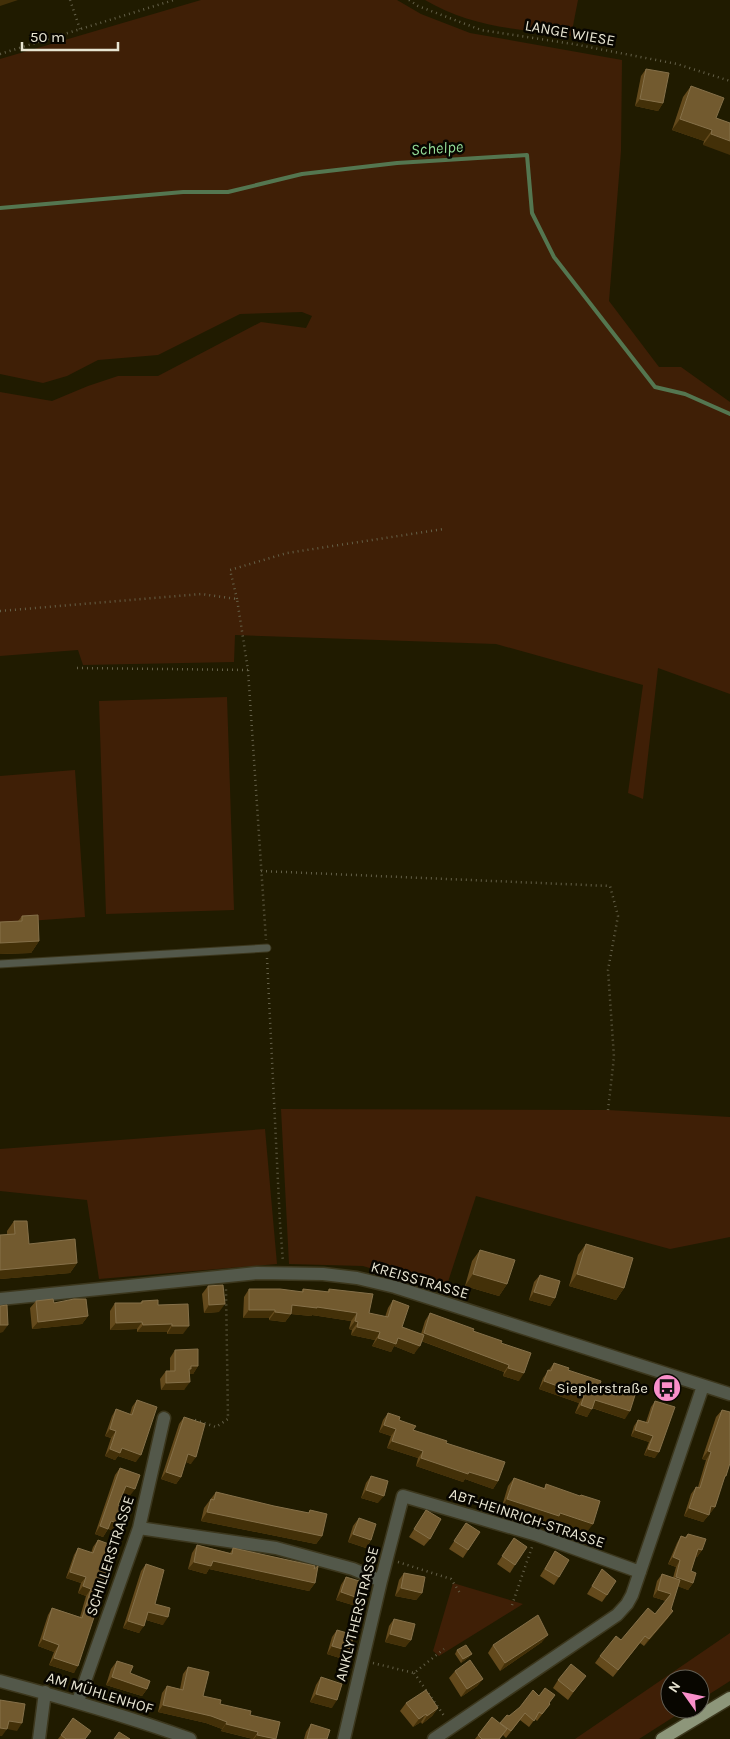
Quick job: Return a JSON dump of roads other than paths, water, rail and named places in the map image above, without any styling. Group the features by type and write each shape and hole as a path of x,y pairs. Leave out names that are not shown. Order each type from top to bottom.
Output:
{"main road":[{"path":"662,1739 730,1698"}],"street":[{"name":"KREISSTRASSE","path":"0,1299 225,1276 284,1273 323,1274 357,1278 395,1287 730,1394"},
{"path":"434,1739 617,1615 627,1604 632,1595 703,1386"},
{"name":"SCHILLERSTRASSE","path":"78,1701 138,1528 164,1418"},
{"name":"ABT-HEINRICH-STRASSE","path":"403,1496 537,1535 640,1572"},
{"name":"ANKLYTHERSTRASSE","path":"344,1739 386,1559 403,1496"},
{"path":"138,1528 276,1548 353,1570 381,1581"},
{"name":"AM MÜHLENHOF","path":"0,1681 78,1701 190,1739"},
{"path":"40,1739 45,1692"}],"lane":[{"path":"0,964 266,948"}],"waterway":[{"name":"Schelpe","path":"0,208 183,192 228,192 302,174 397,163 527,155 532,213 554,257 655,387 685,394 730,414"}],"place":[{"name":"Sieplerstraße","path":"667,1388"}]}
